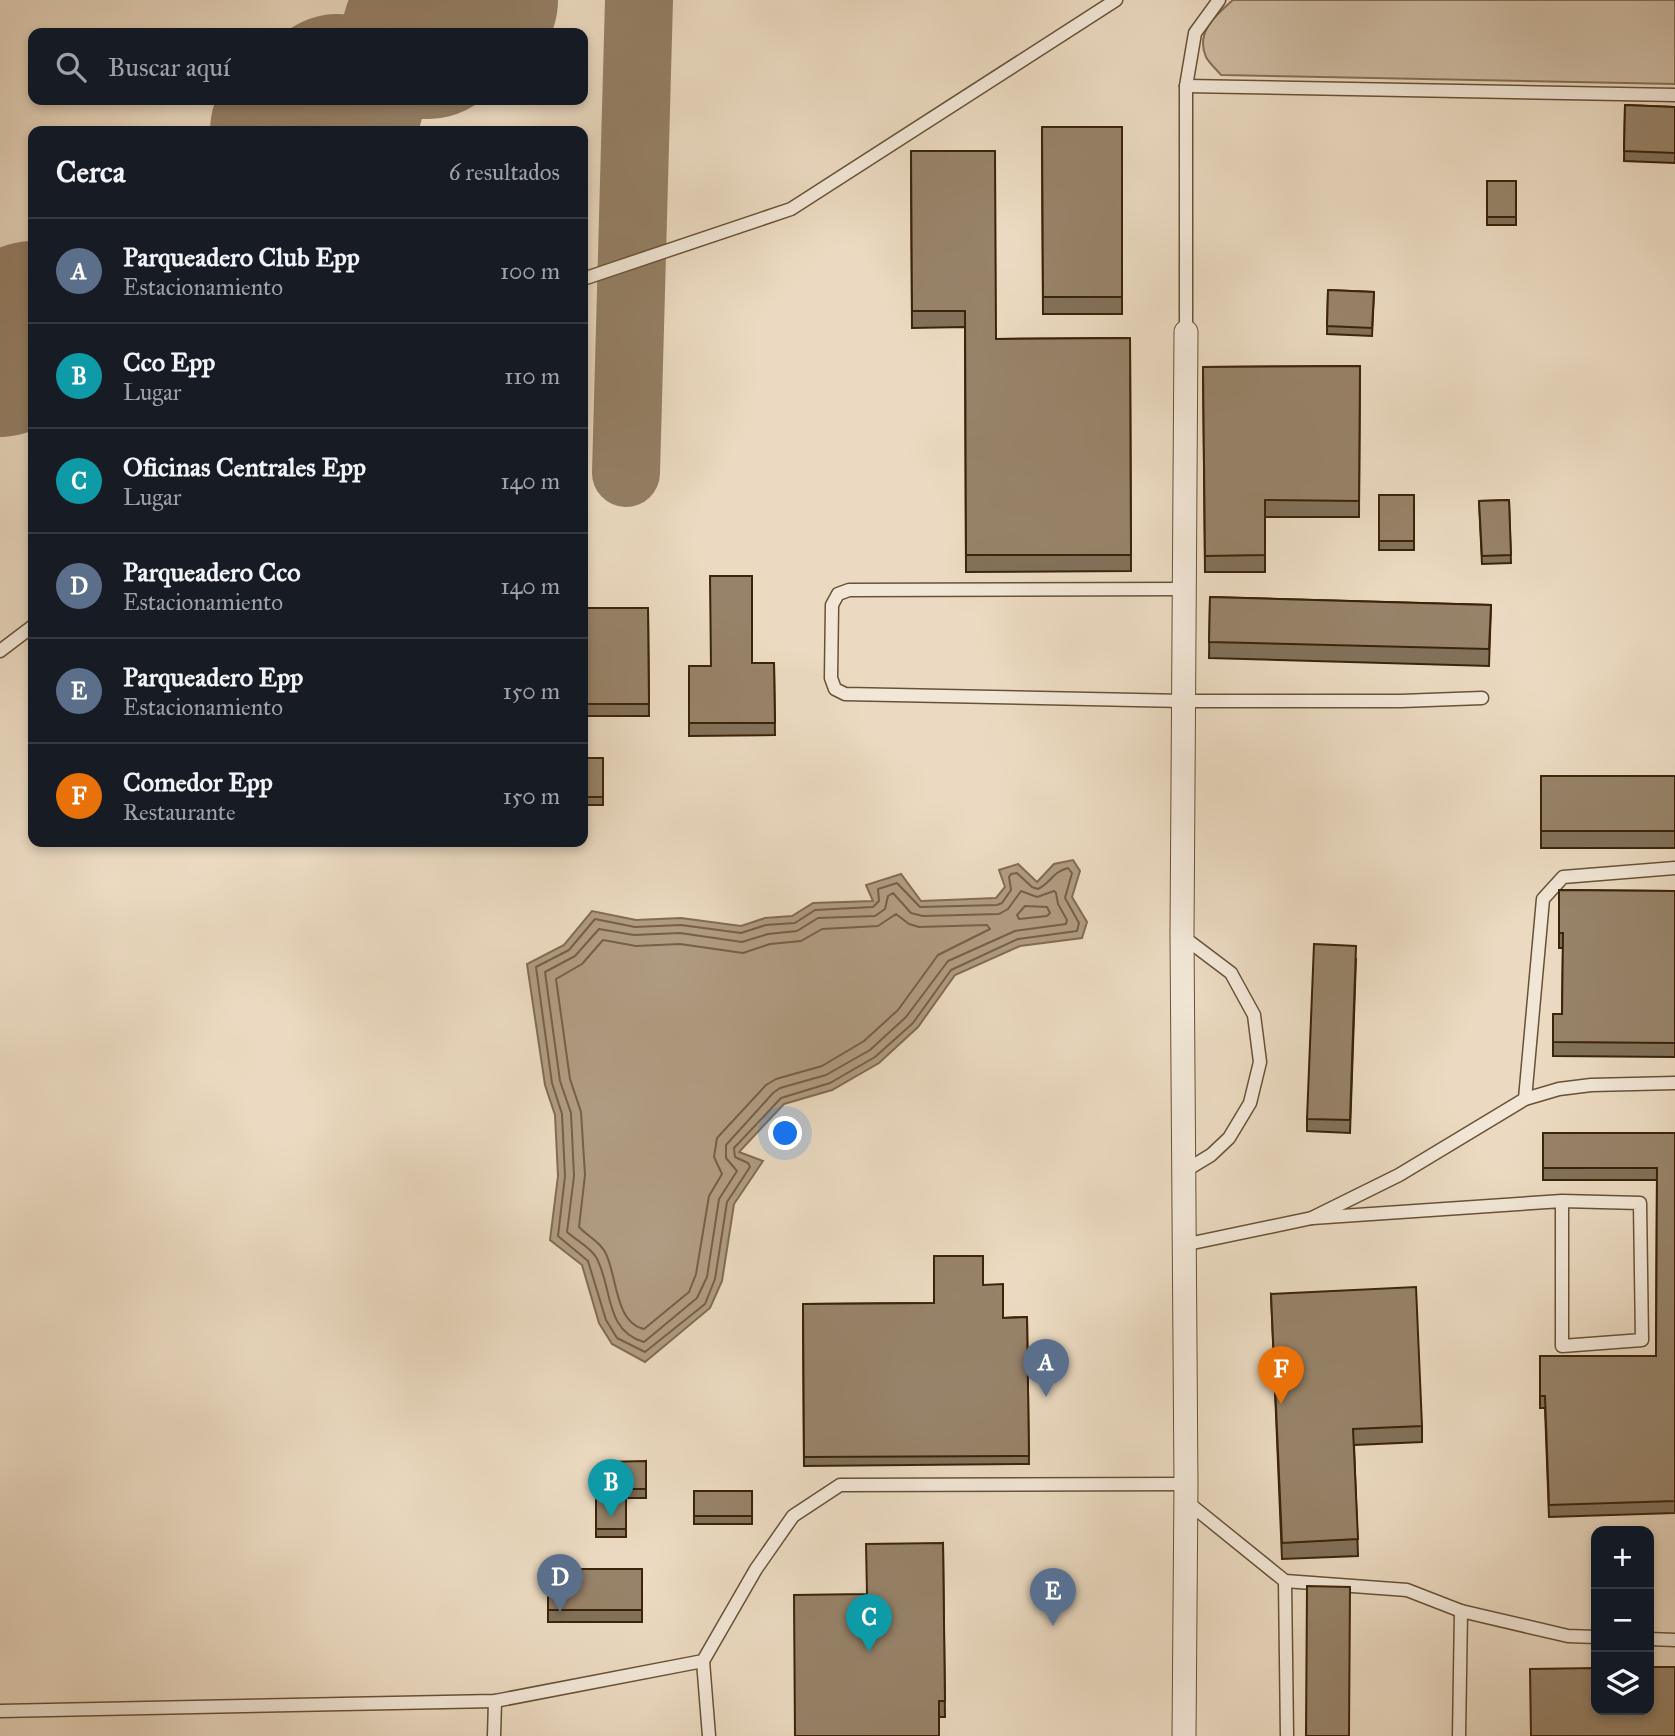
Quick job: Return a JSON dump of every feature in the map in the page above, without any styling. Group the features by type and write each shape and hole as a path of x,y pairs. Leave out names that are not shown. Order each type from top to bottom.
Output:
{"street":[{"path":"1184,1736 1186,1492 1182,935 1186,332"}],"lane":[{"path":"588,277 791,209 1116,0"},
{"path":"1186,332 1185,86 1195,33 1219,0"},
{"path":"1185,86 1675,95"},
{"path":"1184,589 849,590 838,594 832,605 831,678 835,689 845,694 1184,701 1401,701 1482,698"},
{"path":"0,651 28,630"},
{"path":"1525,1099 1543,900 1563,877 1675,868"},
{"path":"1182,935 1231,972 1254,1015 1260,1062 1250,1103 1229,1138 1212,1155 1182,1172"},
{"path":"1312,1218 1399,1175 1525,1099 1559,1089 1591,1085 1675,1083"},
{"path":"1183,1245 1312,1218 1562,1201 1640,1203 1642,1340 1562,1346 1562,1201"},
{"path":"709,1736 703,1661 756,1569 793,1516 840,1485 1186,1492 1285,1581 1407,1590 1461,1611 1568,1636 1591,1637"},
{"path":"1285,1581 1287,1736"},
{"path":"1460,1736 1461,1611"},
{"path":"1654,1639 1675,1640"},
{"path":"0,1711 495,1702 703,1661"},
{"path":"494,1736 495,1702"}],"shaded area":[{"path":"1233,0 1675,0 1675,84 1221,75 1206,57 1203,40 1209,25"}],"water":[{"path":"1073,860 1080,871 1072,897 1087,922 1082,938 1020,946 955,975 918,1027 879,1063 832,1090 784,1104 739,1152 763,1161 734,1204 722,1281 710,1308 645,1362 612,1344 599,1323 582,1265 550,1240 558,1176 555,1115 545,1085 527,964 564,945 592,911 636,920 681,918 741,926 765,918 792,916 813,903 873,901 866,885 901,874 921,901 996,898 1005,887 999,870 1018,864 1037,882 1054,864"}],"building":[{"path":"1625,105 1675,107 1675,153 1624,151"},
{"path":"1042,127 1122,127 1122,297 1043,297"},
{"path":"911,151 995,151 996,339 1130,338 1131,555 966,555 965,311 912,311"},
{"path":"1487,181 1516,181 1516,217 1487,217"},
{"path":"1328,290 1374,292 1372,328 1327,326"},
{"path":"1360,366 1359,501 1265,500 1265,555 1205,556 1203,367"},
{"path":"1379,495 1414,495 1414,541 1379,541"},
{"path":"1509,500 1511,555 1482,556 1479,501"},
{"path":"710,576 752,576 752,663 774,663 775,723 689,723 689,666 711,666"},
{"path":"1210,597 1491,605 1489,649 1209,642"},
{"path":"588,608 648,608 649,704 588,704"},
{"path":"588,758 603,758 603,797 588,797"},
{"path":"1541,776 1675,776 1675,831 1541,831"},
{"path":"1559,890 1675,891 1675,1043 1553,1042 1553,1014 1562,1014 1563,933 1559,933"},
{"path":"1314,944 1356,946 1350,1120 1307,1119"},
{"path":"1543,1133 1675,1133 1675,1501 1549,1505 1545,1396 1540,1396 1540,1356 1656,1356 1657,1168 1543,1168"},
{"path":"934,1256 983,1256 983,1285 1003,1284 1003,1318 1027,1317 1029,1456 804,1457 803,1304 934,1303"},
{"path":"1416,1287 1422,1426 1353,1429 1358,1539 1282,1543 1271,1294"},
{"path":"646,1461 646,1489 626,1489 626,1529 596,1529 596,1480 602,1480 602,1462"},
{"path":"694,1491 752,1491 752,1516 694,1516"},
{"path":"943,1543 945,1701 939,1701 939,1736 795,1736 794,1595 867,1594 866,1544"},
{"path":"548,1569 642,1569 642,1610 548,1610"},
{"path":"1307,1586 1350,1587 1349,1736 1306,1736"},
{"path":"1654,1667 1675,1667 1675,1736 1531,1736 1530,1669 1591,1668 1591,1715 1654,1715"}],"taxiway":[{"path":"626,473 639,0"}],"runway":[{"path":"435,28 472,0"},
{"path":"303,126 331,105"},
{"path":"0,351 28,331"}],"place":[{"name":"Parqueadero Club Epp","path":"1046,1397"},
{"name":"Comedor Epp","path":"1281,1404"},
{"name":"Cco Epp","path":"611,1517"},
{"name":"Parqueadero Cco","path":"560,1612"},
{"name":"Parqueadero Epp","path":"1053,1626"},
{"name":"Oficinas Centrales Epp","path":"869,1652"}]}
